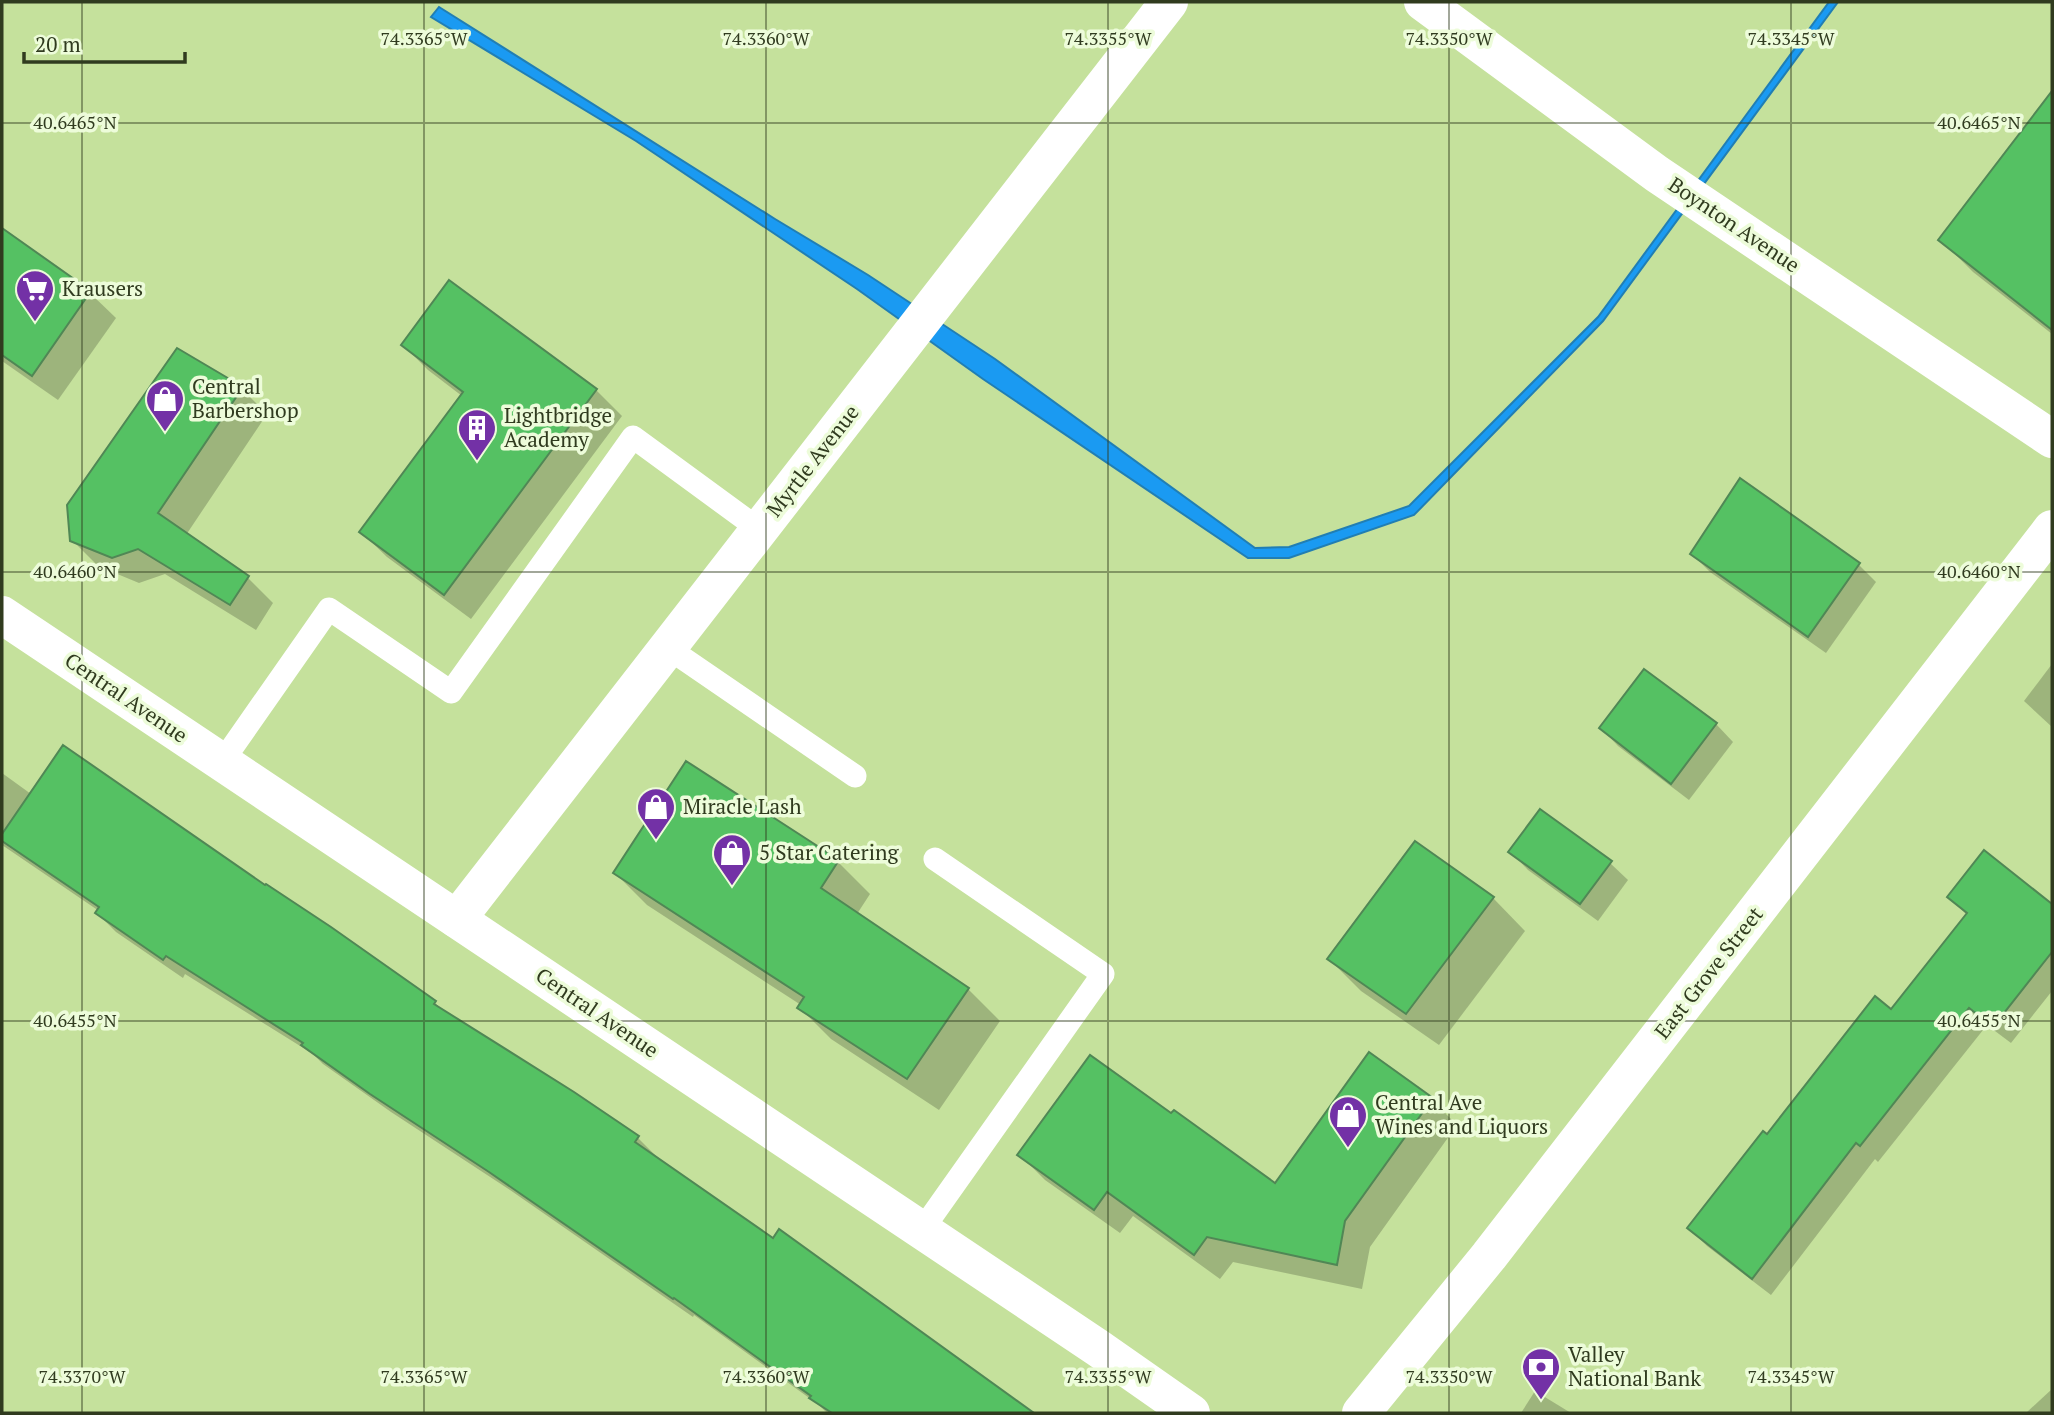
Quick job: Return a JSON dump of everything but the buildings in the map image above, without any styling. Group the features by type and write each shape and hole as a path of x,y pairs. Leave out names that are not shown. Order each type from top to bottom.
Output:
{"street":[{"name":"Myrtle Avenue","path":"457,919 1169,2"},
{"name":"Boynton Avenue","path":"1423,2 1657,174 2052,439"},
{"name":"East Grove Street","path":"1361,1413 1498,1245 2052,529"},
{"name":"Central Avenue","path":"2,615 1098,1348 1191,1413"}],"lane":[{"path":"222,762 329,609 451,692 633,437 760,530"},
{"path":"668,648 855,776"},
{"path":"922,1230 1104,974 934,859"}],"water":[{"path":"1829,2 1838,2 1603,321 1414,515 1289,558 1248,558 983,379 857,289 636,141 431,17 439,7 868,275 995,359 1255,548 1289,547 1409,506 1598,317"}],"place":[{"name":"Krausers","path":"35,323"},
{"name":"Central Barbershop","path":"165,433"},
{"name":"Lightbridge Academy","path":"477,462"},
{"name":"Miracle Lash","path":"656,841"},
{"name":"5 Star Catering","path":"732,887"},
{"name":"Central Ave Wines and Liquors","path":"1348,1149"},
{"name":"Valley National Bank","path":"1541,1401"}]}
